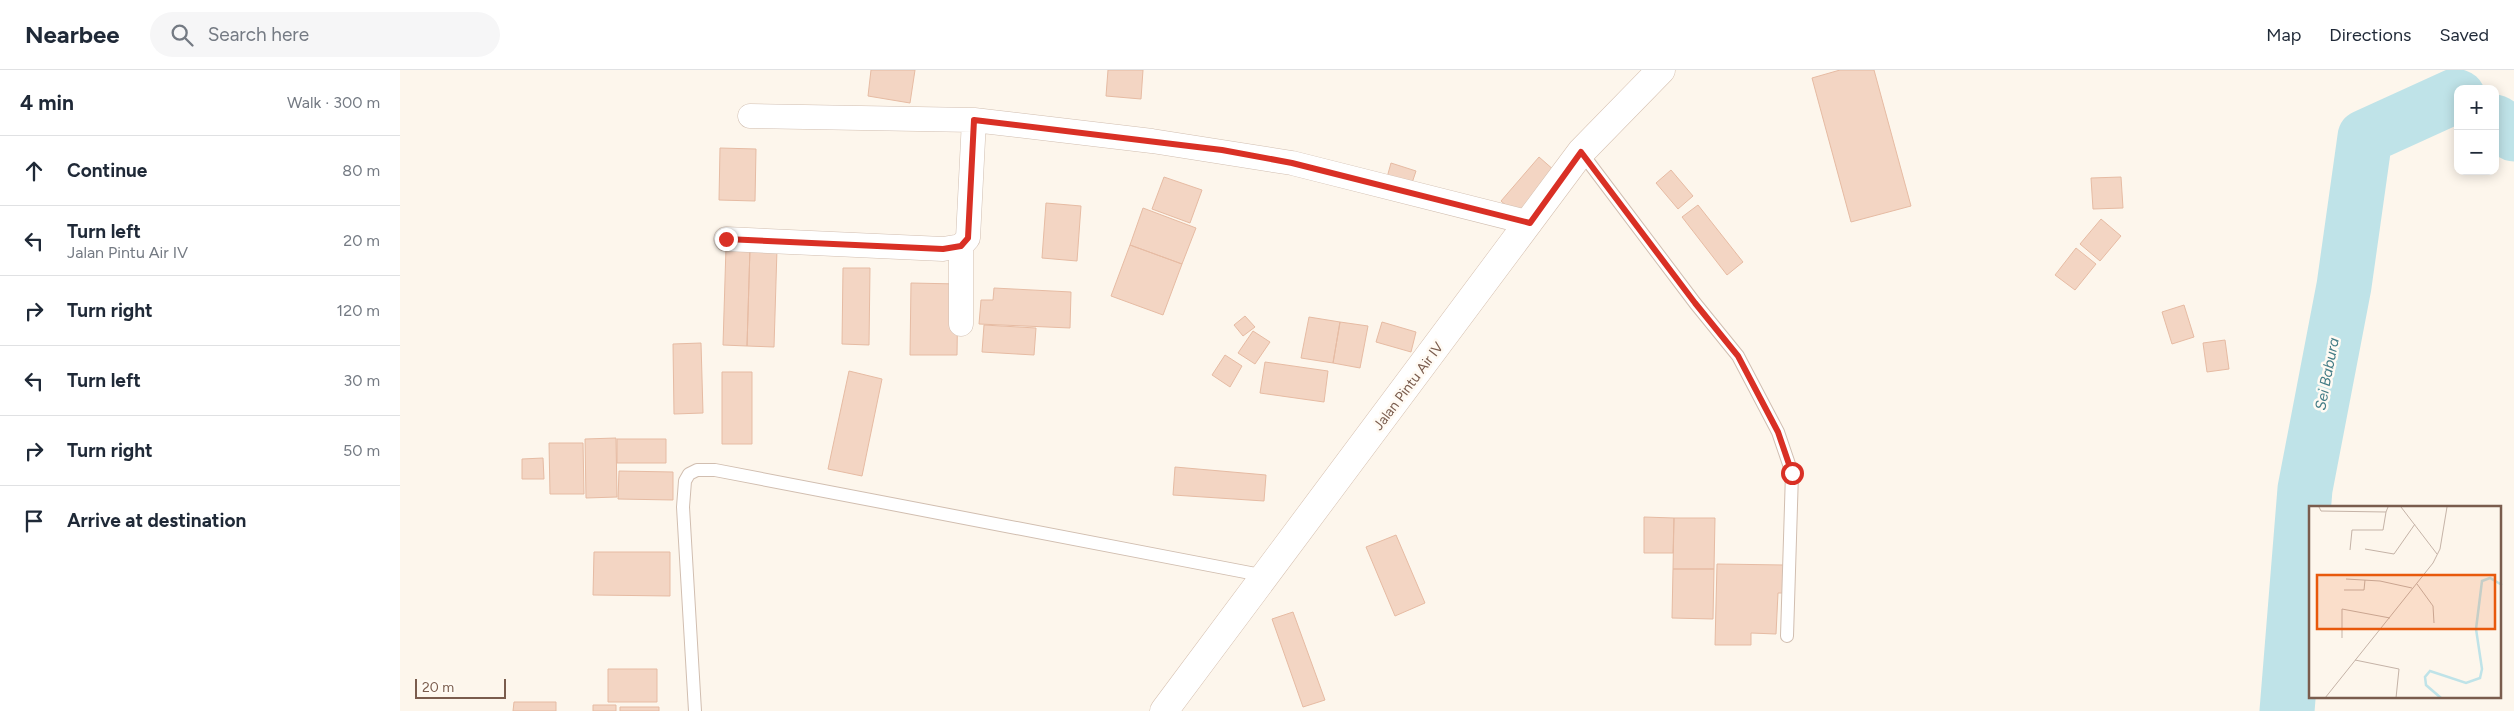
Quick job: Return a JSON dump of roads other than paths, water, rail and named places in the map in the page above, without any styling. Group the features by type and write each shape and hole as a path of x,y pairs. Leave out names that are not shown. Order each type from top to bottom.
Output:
{"main road":[{"name":"Jalan Pintu Air IV","path":"1164,711 1530,223 1581,152 1661,70"}],"street":[{"path":"750,116 974,120 1230,152 1292,163 1530,223"},
{"path":"726,239 943,249 961,246 968,238 974,120"},
{"path":"961,246 961,324"}],"lane":[{"path":"1581,152 1695,303 1738,356 1778,432 1792,473 1787,636"},
{"path":"695,711 684,508 685,481 689,474 697,470 714,470 1266,576"}],"waterway":[{"name":"Sei Babura","path":"2287,711 2305,489 2344,286 2365,137 2454,96"},
{"name":"Sei Babura","path":"2499,125 2514,134"}]}
